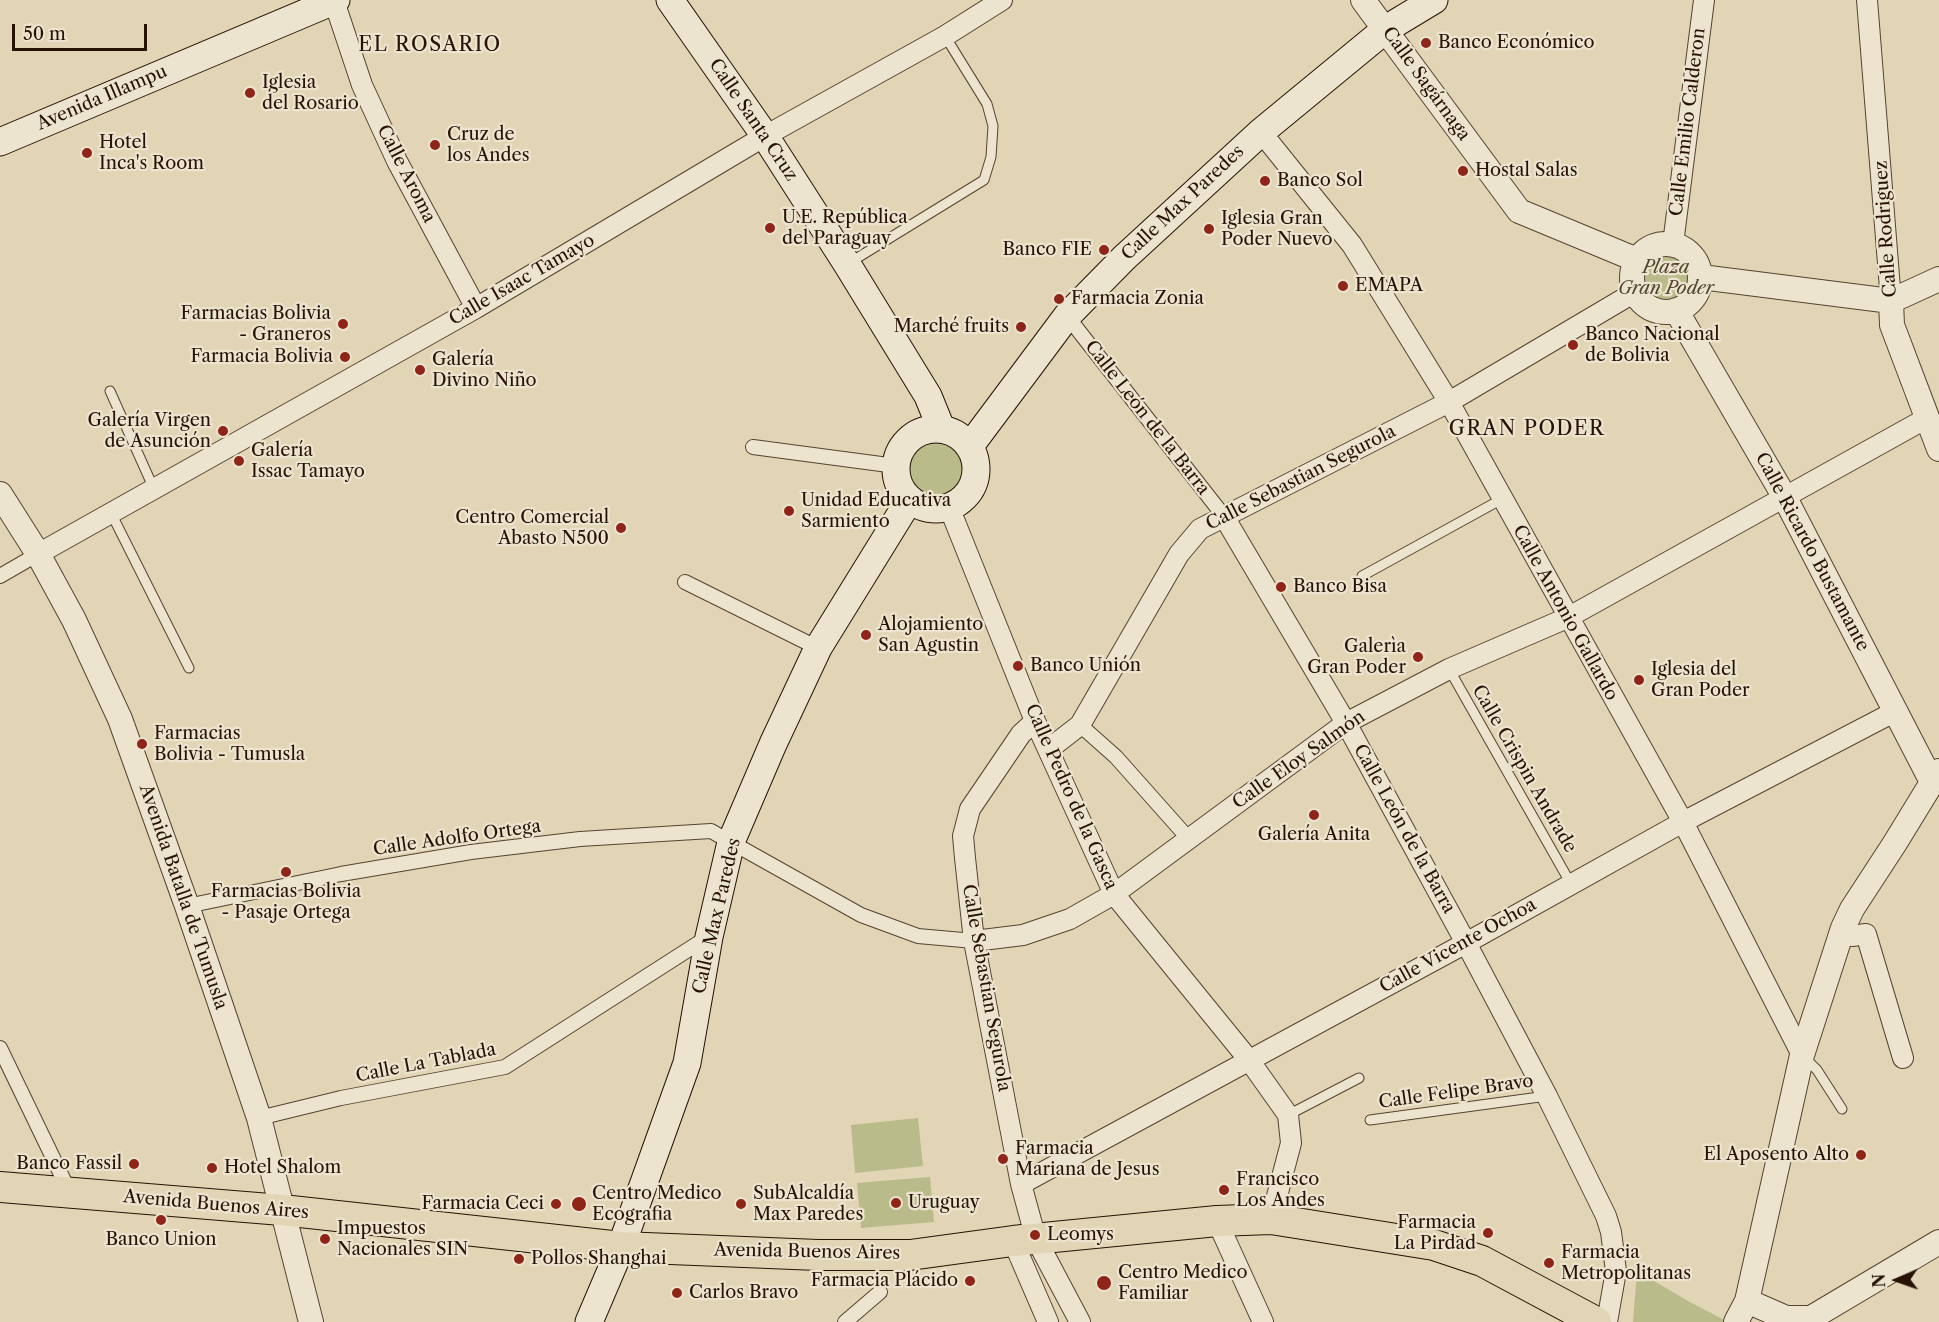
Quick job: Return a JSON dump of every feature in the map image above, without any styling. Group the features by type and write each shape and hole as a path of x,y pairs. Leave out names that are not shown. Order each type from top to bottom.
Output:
{"main road":[{"name":"Avenida Illampu","path":"0,142 335,0"},
{"name":"Calle Santa Cruz","path":"670,0 765,136 848,264 923,387 941,428"},
{"name":"Calle Max Paredes","path":"970,446 1067,316 1189,196 1261,132 1386,29 1434,0"},
{"path":"941,428 952,431 970,446 977,466 973,487 967,496 949,507 935,510 921,507 909,500 897,478 896,466 900,450 910,437 925,429 941,428"},
{"name":"Calle Max Paredes","path":"589,1322 621,1247 687,1063 709,937 732,842 773,744 818,648 909,500"},
{"name":"Avenida Buenos Aires","path":"0,1188 69,1191 282,1210 621,1247 818,1255 910,1255 1025,1240 1217,1221 1271,1219 1434,1245 1482,1262 1596,1322"}],"street":[{"name":"Calle Aroma","path":"335,0 362,85 397,161 476,308"},
{"name":"Calle Isaac Tamayo","path":"38,554 476,308 765,136 945,36 1002,0"},
{"name":"Calle Sagárnaga","path":"1363,0 1519,211 1637,260"},
{"name":"Calle Emilio Calderon","path":"1673,244 1704,0"},
{"name":"Calle Rodriguez","path":"1867,0 1892,326 1939,449"},
{"name":"Calle Antonio Gallardo","path":"1261,132 1352,245 1449,402 1567,618 1683,822 1802,1055"},
{"path":"1673,244 1693,255 1701,277 1694,298 1676,310 1666,312 1648,307 1635,292 1633,270 1637,260 1652,246 1673,244"},
{"path":"1701,277 1891,301 1939,279"},
{"name":"Calle Sebastian Segurola","path":"1049,750 1080,725 1179,554 1200,530 1223,515 1449,402 1635,292"},
{"name":"Calle Ricardo Bustamante","path":"1676,310 1784,496 1896,711 1937,783"},
{"name":"Calle León de la Barra","path":"1067,316 1223,515 1346,723 1466,943 1547,1096 1611,1232 1616,1271 1612,1308 1607,1322"},
{"name":"Calle Eloy Salmón","path":"732,842 861,915 918,936 974,942 1023,935 1061,922 1114,894 1346,723 1449,669 1567,618 1927,418"},
{"path":"753,447 896,466"},
{"name":"Avenida Batalla de Tumusla","path":"0,494 38,554 74,620 120,719 187,906 258,1118 311,1322"},
{"name":"Calle Pedro de la Gasca","path":"949,507 1035,720 1114,894 1249,1060 1288,1115"},
{"path":"0,576 38,554"},
{"path":"685,582 818,648"},
{"name":"Calle Vicente Ochoa","path":"1021,1184 1466,943 1683,822 1896,711"},
{"name":"Calle Sebastian Segurola","path":"1025,1240 1021,1184 974,942 964,851 966,821 970,808 1021,734 1035,720"},
{"path":"1080,725 1116,757 1188,838"},
{"path":"1937,783 1852,909 1843,928 1802,1055 1741,1311 1786,1318 1811,1317 1939,1242"},
{"name":"Calle Adolfo Ortega","path":"187,906 341,874 471,852 580,839 711,831 732,842"},
{"path":"1843,928 1852,936 1866,934 1903,1058"},
{"name":"Calle La Tablada","path":"258,1118 341,1098 505,1067 709,937"},
{"path":"0,1048 69,1191"},
{"path":"1271,1219 1291,1143 1288,1115"},
{"path":"1217,1221 1263,1322"},
{"path":"1025,1240 1048,1322"},
{"path":"1025,1240 1080,1322"},
{"path":"845,1322 880,1292"}],"lane":[{"path":"848,264 984,180 991,157 993,126 987,104 945,36"},
{"path":"110,392 154,489"},
{"path":"1362,576 1502,499"},
{"path":"111,513 189,668"},
{"name":"Calle Crispin Andrade","path":"1449,669 1571,884"},
{"name":"Calle Antonio Gallardo","path":"1802,1055 1817,1070 1842,1109"},
{"path":"1288,1115 1359,1078"},
{"name":"Calle Felipe Bravo","path":"1370,1120 1547,1096"}],"green space":[{"name":"Plaza Gran Poder","path":"1661,254 1671,254 1683,261 1690,273 1690,283 1683,295 1671,302 1661,302 1646,291 1642,283 1642,273 1653,258"},
{"path":"936,437 958,446 967,468 958,490 936,499 914,490 905,468 914,446"},
{"path":"918,1118 923,1166 855,1173 851,1125"},
{"name":"Uruguay","path":"930,1177 934,1222 861,1228 857,1183"},
{"path":"1637,1271 1688,1301 1728,1322 1633,1322"}],"place":[{"name":"Banco Económico","path":"1426,43"},
{"name":"Iglesia del Rosario","path":"250,93"},
{"name":"Cruz de los Andes","path":"435,145"},
{"name":"Hotel Inca's Room","path":"87,153"},
{"name":"Hostal Salas","path":"1463,171"},
{"name":"Banco Sol","path":"1265,181"},
{"name":"U.E. República del Paraguay","path":"770,228"},
{"name":"Iglesia Gran Poder Nuevo","path":"1209,229"},
{"name":"Banco FIE","path":"1104,250"},
{"name":"EMAPA","path":"1343,286"},
{"name":"Farmacia Zonia","path":"1059,299"},
{"name":"Farmacias Bolivia - Graneros","path":"343,324"},
{"name":"Marché fruits","path":"1021,327"},
{"name":"Banco Nacional de Bolivia","path":"1573,345"},
{"name":"Farmacia Bolivia","path":"345,357"},
{"name":"Galería Divino Niño","path":"420,370"},
{"name":"Galería Virgen de Asunción","path":"223,431"},
{"name":"Galería Issac Tamayo","path":"239,461"},
{"name":"Unidad Educativa Sarmiento","path":"789,511"},
{"name":"Centro Comercial Abasto N500","path":"621,528"},
{"name":"Banco Bisa","path":"1281,587"},
{"name":"Alojamiento San Agustin","path":"866,635"},
{"name":"Galerìa Gran Poder","path":"1418,657"},
{"name":"Banco Unión","path":"1018,666"},
{"name":"Iglesia del Gran Poder","path":"1639,680"},
{"name":"Farmacias Bolivia - Tumusla","path":"142,744"},
{"name":"Galería Anita","path":"1314,815"},
{"name":"Farmacias Bolivia - Pasaje Ortega","path":"286,872"},
{"name":"El Aposento Alto","path":"1861,1155"},
{"name":"Farmacia Mariana de Jesus","path":"1003,1159"},
{"name":"Banco Fassil","path":"134,1164"},
{"name":"Hotel Shalom","path":"212,1168"},
{"name":"Francisco Los Andes","path":"1224,1190"},
{"name":"Uruguay","path":"896,1203"},
{"name":"Farmacia Ceci","path":"556,1204"},
{"name":"Centro Medico Ecografia","path":"579,1204"},
{"name":"SubAlcaldía Max Paredes","path":"741,1204"},
{"name":"Banco Union","path":"161,1220"},
{"name":"Farmacia La Pirdad","path":"1488,1233"},
{"name":"Leomys","path":"1035,1235"},
{"name":"Impuestos Nacionales SIN","path":"325,1239"},
{"name":"Pollos Shanghai","path":"519,1259"},
{"name":"Farmacia Metropolitanas","path":"1549,1263"},
{"name":"Farmacia Plácido","path":"970,1281"},
{"name":"Centro Medico Familiar","path":"1104,1283"},
{"name":"Carlos Bravo","path":"677,1293"}],"district":[{"name":"EL ROSARIO","path":"430,45"},
{"name":"GRAN PODER","path":"1527,429"}]}
